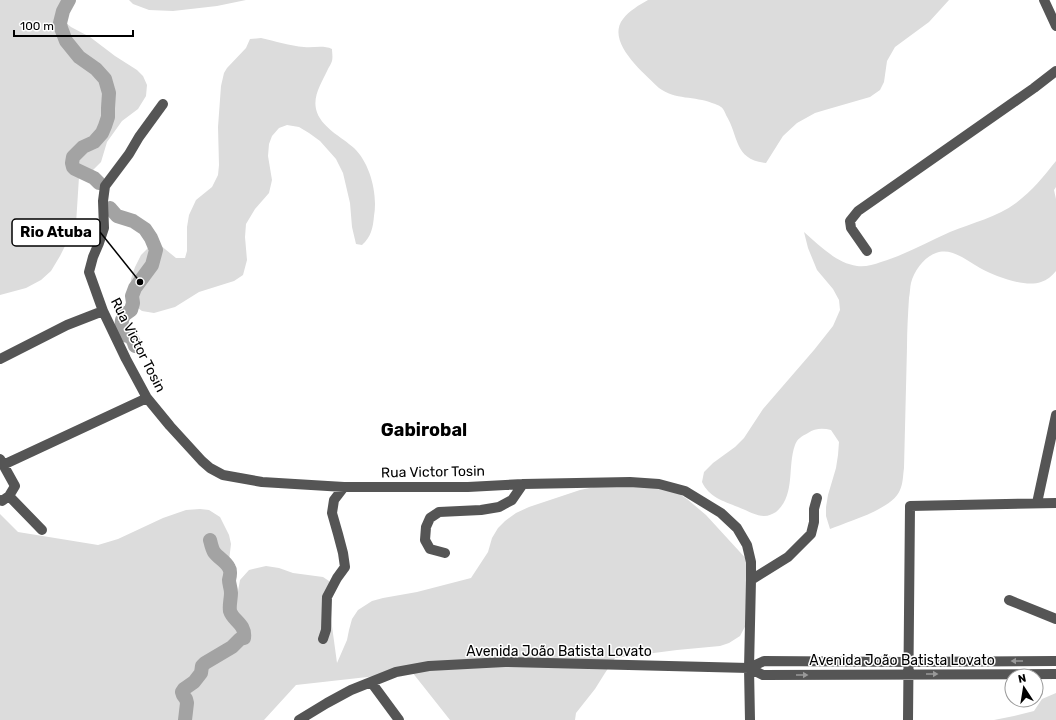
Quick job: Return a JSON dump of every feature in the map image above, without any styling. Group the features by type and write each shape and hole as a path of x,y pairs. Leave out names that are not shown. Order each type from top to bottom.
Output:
{"street":[{"path":"1044,0 1056,26"},
{"path":"867,251 851,228 850,221 858,211 1056,71"},
{"name":"Rua Victor Tosin","path":"163,104 105,186 103,201 104,228 92,257 89,272 103,311 147,398 202,461 210,468 223,475 262,482 344,487 468,487 523,484 630,482 659,484 685,491 721,513 737,528 747,545 751,562 749,668 750,720"},
{"path":"0,360 67,325 103,311"},
{"path":"42,530 5,498 15,486 1,462 147,398"},
{"path":"1037,503 1056,415"},
{"path":"445,553 430,549 424,540 426,527 430,518 439,512 481,510 499,507 512,500 523,484"},
{"path":"323,639 326,630 327,597 337,578 345,567 340,540 332,513 334,500 344,487"},
{"path":"751,580 788,557 811,534 817,498"},
{"path":"908,720 910,506 1056,503"},
{"path":"1008,600 1056,619"},
{"name":"Avenida João Batista Lovato","path":"749,668 764,661 1056,661"},
{"name":"Avenida João Batista Lovato","path":"299,720 351,690 396,672 429,666 505,662 749,668 763,675 1056,674"},
{"path":"371,682 399,720"}],"shaded area":[{"path":"0,0 65,0 61,19 71,27 90,37 137,70 143,76 147,85 146,96 138,109 122,121 107,142 101,162 91,172 79,177 76,224 51,271 41,280 26,288 0,295"},
{"path":"129,0 246,0 217,6 173,11 149,10 133,4"},
{"path":"648,0 949,0 929,22 895,47 887,61 884,82 880,90 870,97 815,113 797,123 783,136 766,163 756,161 748,157 743,152 722,108 705,101 665,92 645,75 629,57 619,38 619,28 623,19 628,13"},
{"path":"261,38 288,45 332,49 332,61 317,94 315,104 318,115 322,121 360,154 372,179 375,207 374,220 369,235 362,245 356,244 352,227 350,203 343,173 336,159 320,141 309,133 299,127 287,125 279,128 272,136 269,144 268,156 272,180 269,193 255,209 246,224 245,237 247,260 243,275 234,281 199,292 175,307 154,313 142,311 134,305 130,294 131,279 135,267 141,255 150,246 160,245 176,258 185,258 187,251 187,227 189,215 196,200 212,187 218,175 218,127 221,86 224,73 246,48 250,39"},
{"path":"1056,161 1056,187 1054,190 1056,199 1056,271 1049,278 1034,283 1010,280 986,271 954,253 942,252 936,253 927,258 920,265 912,278 908,316 904,468 902,485 896,497 869,514 830,529 826,516 826,507 836,468 839,442 831,430 822,429 811,431 797,441 791,462 789,489 782,505 776,512 767,516 751,513 722,500 708,491 702,482 704,472 744,438 763,409 833,326 840,310 839,300 833,289 817,270 808,248 804,232 828,253 842,261 857,266 875,264 899,256 950,232 993,216 1009,208 1033,188"},
{"path":"639,483 676,492 687,499 706,515 750,563 748,621 740,636 729,643 720,646 615,658 595,689 576,713 575,720 450,720 412,672 296,685 264,720 0,720 0,514 18,532 98,545 118,539 163,518 186,510 209,510 220,517 229,535 231,544 223,611 238,591 240,580 249,570 266,566 279,568 293,573 323,577 329,581 331,592 329,604 337,663 347,640 352,619 358,610 372,601 417,592 471,578 488,552 492,538 498,528 516,513 529,507 580,490 609,484"},
{"path":"1056,693 1056,720 994,720 1034,711 1036,708 1044,708 1044,698"}],"waterway":[{"path":"69,0 63,11 60,23 66,41 79,57 96,69 105,79 109,93 108,117 102,133 94,142 83,147 73,157 72,163 75,169 94,178 99,183"},
{"path":"110,208 117,216 133,221 145,229 156,250 152,265 135,288 132,296 133,303 131,310 124,315 122,320 121,331 124,335 131,338 135,346"},
{"path":"185,720 187,703 182,692 184,689 194,682 201,673 202,666 205,663 232,647 240,639 244,638 243,629 230,611 230,569 214,552 210,540"}],"place":[{"name":"Rio Atuba","path":"140,282"}],"district":[{"name":"Gabirobal","path":"424,430"}]}
